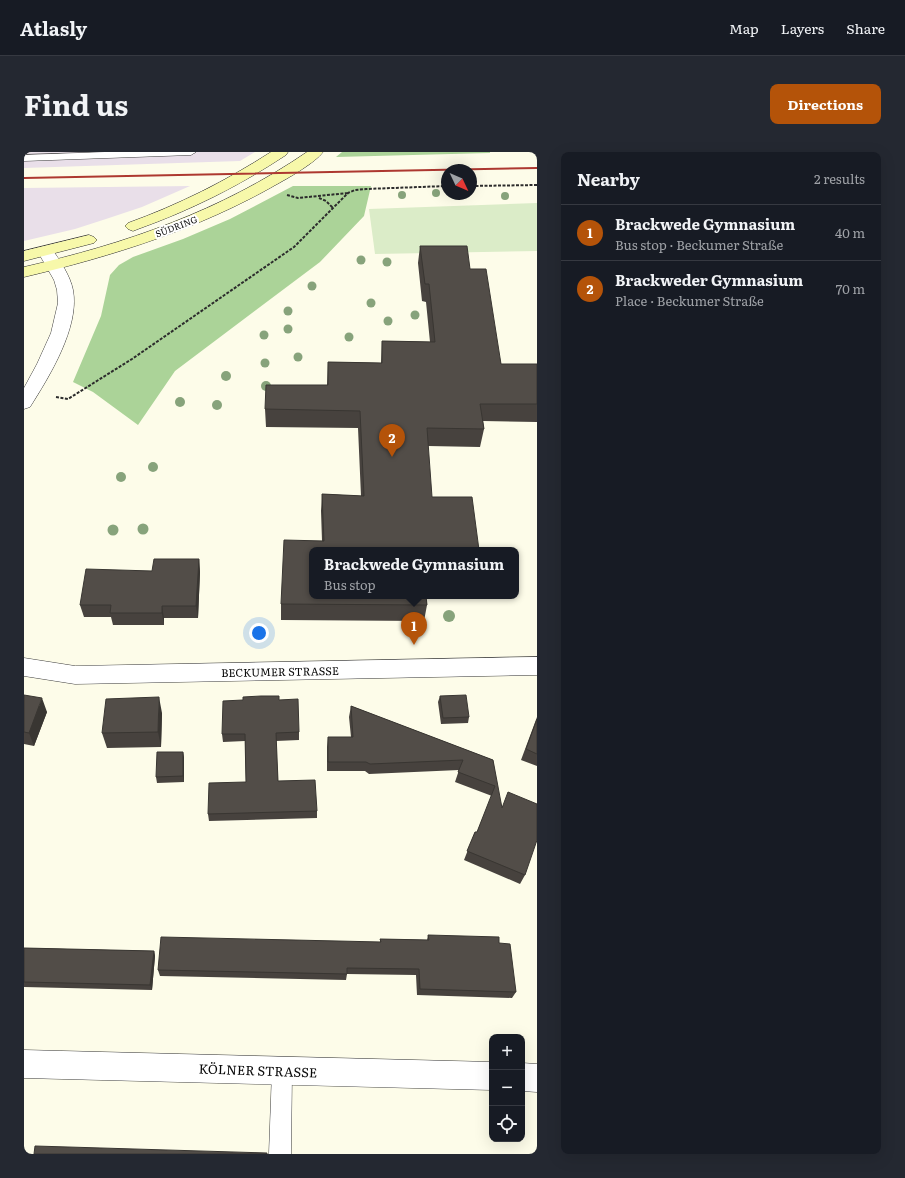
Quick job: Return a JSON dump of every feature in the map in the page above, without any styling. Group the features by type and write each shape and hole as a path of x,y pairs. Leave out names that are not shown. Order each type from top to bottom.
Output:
{"main road":[{"name":"SÜDRING","path":"121,230 155,218 209,194 248,173 281,152"},
{"name":"SÜDRING","path":"24,256 50,258 109,250 173,228 206,214 264,185 301,163 316,152"},
{"name":"SÜDRING","path":"24,272 50,258 103,236"}],"street":[{"path":"24,403 47,362 59,335 64,314 66,299 65,289 50,258"},
{"name":"BECKUMER STRASSE","path":"24,667 75,675 537,666"},
{"name":"KÖLNER STRASSE","path":"24,1064 489,1076"},
{"path":"525,1077 537,1078"}],"lane":[{"path":"24,158 191,152"},
{"path":"280,1154 282,1071"}],"path":[{"path":"477,186 537,185"},
{"path":"281,194 298,198 319,197 366,189 441,186"},
{"path":"56,397 68,399 132,359 294,247 348,193"},
{"path":"319,197 333,208"}],"shaded area":[{"path":"24,152 255,152 240,161 24,168"},
{"path":"190,186 142,207 106,219 75,229 24,241 24,188"}],"green space":[{"path":"342,152 490,152 490,153 336,157"},
{"path":"293,186 371,186 364,216 320,262 175,371 138,425 93,392 73,382 101,316 110,275 119,265 133,257 183,239 230,219"},
{"path":"537,203 537,251 375,254 369,209"}],"building":[{"path":"420,246 467,246 470,269 486,269 501,364 537,364 537,404 480,404 484,429 427,428 432,497 472,497 479,547 309,547 309,599 426,599 427,605 281,604 284,540 324,541 322,494 364,496 360,411 265,409 266,385 328,385 328,362 382,363 382,341 435,342 429,284 425,284"},
{"path":"154,559 199,559 196,606 162,606 162,613 110,613 111,605 80,605 86,569 152,571"},
{"path":"24,695 42,698 29,733 24,732"},
{"path":"466,695 469,717 443,718 440,696"},
{"path":"279,696 279,700 298,699 299,732 276,733 278,781 315,780 317,811 208,814 209,783 246,782 245,734 222,734 223,701 243,700 243,697"},
{"path":"159,697 158,732 102,733 106,699"},
{"path":"351,706 493,760 502,808 508,792 537,804 537,840 525,875 467,851 475,832 477,832 495,786 458,772 463,760 370,764 366,762 328,762 328,737 353,737"},
{"path":"537,719 537,754 526,749"},
{"path":"157,752 183,752 183,776 156,777"},
{"path":"428,935 499,937 499,943 510,944 516,992 420,989 419,969 347,968 347,974 158,970 161,937 381,942 380,939 429,940"},
{"path":"24,948 154,951 150,985 24,982"},
{"path":"35,1146 267,1153 267,1154 34,1154"}],"railway":[{"path":"24,178 537,168"}],"place":[{"name":"Brackweder Gymnasium","path":"392,457"},
{"name":"Brackwede Gymnasium","path":"414,645"}]}
